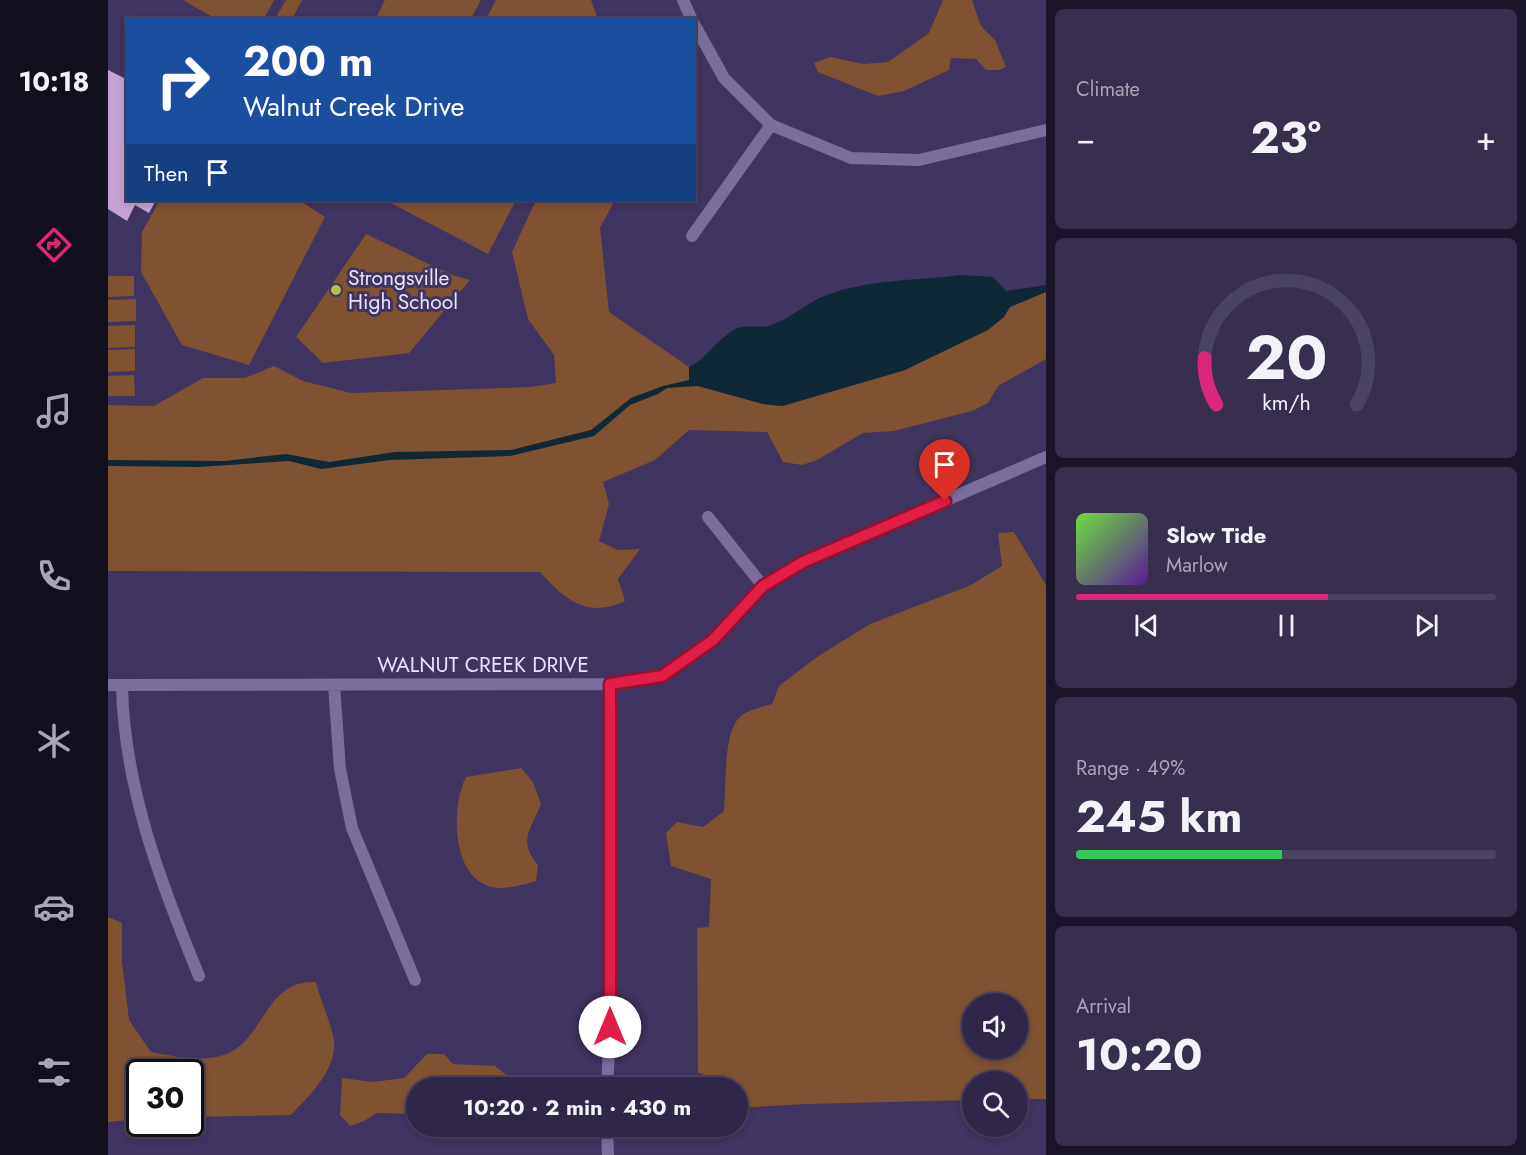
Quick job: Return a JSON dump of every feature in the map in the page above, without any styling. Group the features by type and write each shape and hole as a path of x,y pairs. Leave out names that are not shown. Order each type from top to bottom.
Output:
{"street":[{"path":"683,0 691,18"},
{"path":"696,28 724,78 771,125 851,158 919,160 1046,130"},
{"path":"692,236 771,125"},
{"name":"WALNUT CREEK DRIVE","path":"108,686 610,684 662,676 713,640 763,586 803,562 1046,457"},
{"path":"708,517 763,586"},
{"path":"608,1077 610,1027 610,684"},
{"path":"334,685 340,769 352,828 415,980"},
{"path":"122,686 130,756 149,845 171,908 199,976"},
{"path":"607,1137 608,1155"}],"shaded area":[{"path":"183,0 274,0 265,18 214,18"},
{"path":"286,0 302,0 293,18 276,18"},
{"path":"385,0 481,0 472,18 376,18"},
{"path":"496,0 591,0 598,18 487,18"},
{"path":"943,0 972,0 981,26 995,40 1006,67 999,70 986,70 976,59 951,58 949,70 904,91 878,96 818,72 814,63 830,57 864,64 888,62 929,33"},
{"path":"159,201 301,201 325,217 249,365 182,345 141,272 142,232"},
{"path":"387,201 515,201 488,254"},
{"path":"536,201 614,201 600,228 609,312 689,367 689,386 698,386 763,404 783,406 905,370 1004,317 1009,307 1046,292 1046,359 998,386 988,403 972,411 894,431 863,433 817,460 802,465 783,462 767,432 689,430 655,460 603,482 609,504 599,541 618,550 640,549 618,579 625,601 611,606 599,608 577,603 567,598 540,572 108,571 108,405 154,406 203,378 245,378 274,366 303,381 351,393 531,387 556,383 554,355 528,319 512,252"},
{"path":"366,234 452,275 470,280 409,353 323,363 296,337"},
{"path":"108,276 134,276 134,296 108,297"},
{"path":"136,299 136,321 108,322 108,300"},
{"path":"135,325 135,347 108,348 108,326"},
{"path":"135,349 135,371 108,372 108,350"},
{"path":"134,375 135,396 108,396 108,376"},
{"path":"1014,532 1046,585 1046,1099 1028,1099 1028,1071 962,1071 962,1100 748,1107 748,1077 700,1077 703,1074 698,1073 697,928 709,927 711,879 671,866 666,833 677,822 703,827 724,811 728,746 735,723 741,716 751,710 772,704 779,686 817,657 870,624 971,585 1002,566 998,533"},
{"path":"521,768 533,782 541,804 527,842 528,849 538,865 536,881 508,887 491,887 478,881 468,870 462,855 457,822 461,790 466,777"},
{"path":"108,917 122,923 122,961 129,1020 151,1052 184,1058 200,1058 216,1057 232,1051 245,1041 273,1002 284,991 298,984 316,982 333,1034 334,1052 320,1082 291,1115 204,1117 204,1059 126,1059 126,1120 108,1122"},
{"path":"427,1054 444,1054 453,1064 495,1066 509,1077 406,1077 406,1114 377,1113 350,1126 340,1115 342,1078 373,1082 404,1078"}],"water":[{"path":"961,275 993,277 1006,291 1046,285 1046,292 1010,307 1004,317 988,330 905,370 782,406 763,404 698,386 667,388 630,405 594,436 510,456 390,460 321,469 289,461 198,467 108,466 108,460 224,461 286,454 329,462 395,452 511,450 591,430 631,398 663,386 689,380 689,367 735,329 771,325 824,296 840,290 891,281"}],"building":[{"path":"108,70 126,79 126,201 155,201 149,213 135,205 127,221 108,209"}],"place":[{"name":"Strongsville High School","path":"336,290"}],"route":[{"path":"610,1027 610,684 662,676 713,640 763,586 803,562 945,501"}]}
